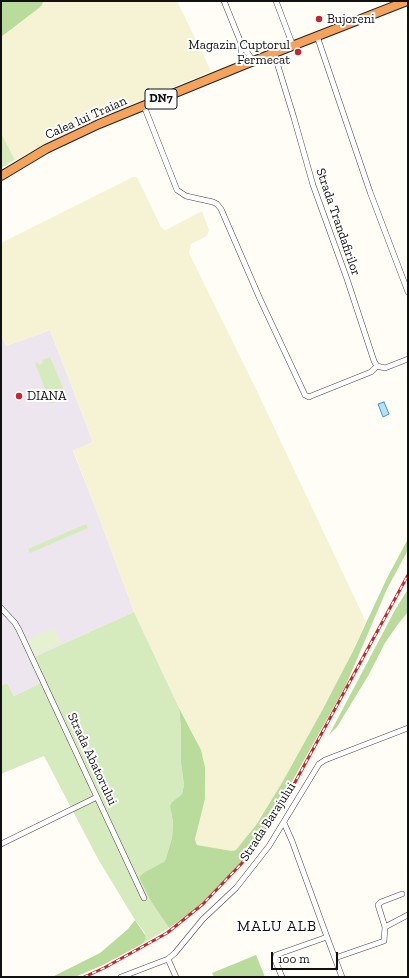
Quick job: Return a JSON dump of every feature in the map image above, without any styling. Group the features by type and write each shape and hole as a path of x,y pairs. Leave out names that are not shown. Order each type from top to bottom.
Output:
{"highway":[{"name":"Calea lui Traian","path":"1,176 70,137 253,61 408,1"}],"street":[{"path":"224,1 241,43 253,61"},
{"path":"276,1 293,46"},
{"path":"317,36 370,192 408,292"},
{"path":"241,43 241,66"},
{"name":"Strada Trandafirilor","path":"274,53 289,100 312,185 347,279 374,361 378,366"},
{"path":"144,106 177,190 186,196 218,204 221,209 305,395 309,397 371,372 378,366 385,368 408,359"},
{"name":"Strada Abatorului","path":"1,608 15,622 19,630 144,898"},
{"name":"Strada Barajului","path":"121,977 168,959 203,919 236,888 269,846 319,764 325,760 408,728"},
{"path":"1,844 97,797"},
{"path":"284,823 342,977"},
{"path":"335,958 384,941 385,927 378,905 381,902 402,894"},
{"path":"385,927 408,915"},
{"path":"282,977 275,960 276,955 326,937"},
{"path":"168,959 176,977"}],"shaded area":[{"path":"43,1 177,1 211,71 77,128 15,160 1,133 1,37 39,8"},
{"path":"133,177 138,179 161,227 164,230 202,211 209,230 207,236 191,244 189,253 255,387 366,622 338,682 283,781 249,835 236,850 232,851 197,845 196,843 195,839 205,799 206,788 204,760 196,740 179,708 134,612 73,450 93,442 50,330 6,346 1,334 1,243"},
{"path":"50,330 93,442 73,451 134,612 34,657 45,681 14,696 7,683 1,686 1,334 6,346"}],"green space":[{"path":"1,1 43,1 39,8 1,37"},
{"path":"1,133 15,160 1,168"},
{"path":"50,357 67,397 51,404 35,363 38,362 39,365 43,363 42,360"},
{"path":"86,524 88,528 30,553 28,549"},
{"path":"408,539 408,550 387,589 345,687 270,821 240,863 211,894 194,910 169,928 150,900 140,876 165,861 172,838 173,822 170,806 172,802 182,794 184,785 181,763 181,729 179,708 201,750 205,767 205,799 195,839 196,843 197,845 232,851 236,850 256,825 283,781 324,707 353,651 387,578"},
{"path":"408,589 408,612 385,643 368,676 337,727 329,735 395,610"},
{"path":"134,612 179,708 181,729 181,763 184,785 182,794 172,802 172,838 165,861 140,876 150,900 169,928 142,944 146,939 144,931 135,920 98,859 44,756 1,774 1,686 7,683 14,696 45,681 34,657"},
{"path":"54,628 61,643 35,655 27,640"},
{"path":"135,920 145,935 146,939 142,944 103,965 75,977 52,977 100,953 128,929"},
{"path":"256,955 265,977 214,977 212,973"}],"water":[{"path":"384,402 389,414 383,417 378,404"}],"railway":[{"path":"84,977 104,968 167,933 203,904 242,863 269,826 287,797 408,575"}],"place":[{"name":"Bujoreni","path":"319,19"},
{"name":"Magazin Cuptorul Fermecat","path":"298,52"},
{"name":"DIANA","path":"19,396"}],"district":[{"name":"MALU ALB","path":"277,927"}]}
